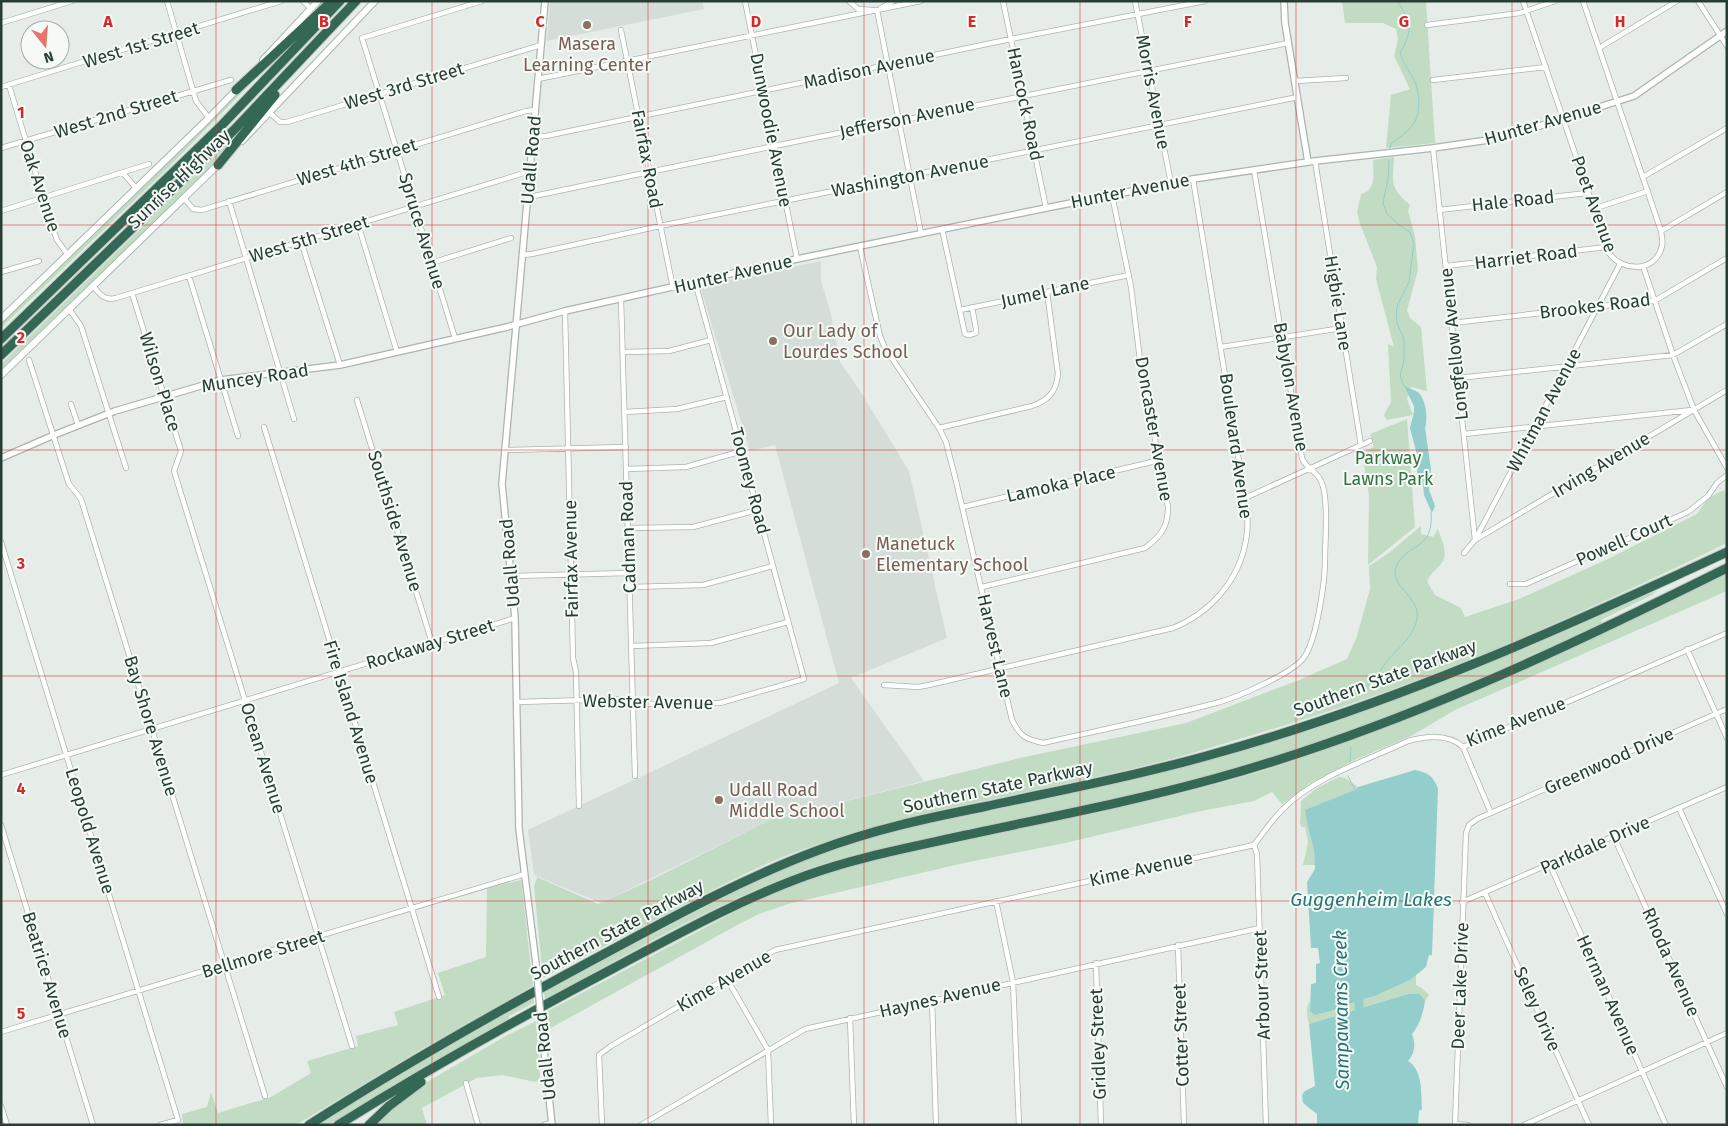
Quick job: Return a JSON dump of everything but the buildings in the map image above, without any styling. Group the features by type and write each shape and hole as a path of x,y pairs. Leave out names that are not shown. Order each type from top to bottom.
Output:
{"highway":[{"path":"236,90 332,1"},
{"name":"Sunrise Highway","path":"1,339 219,128 340,1"},
{"name":"Sunrise Highway","path":"1,355 228,136 356,1"},
{"path":"218,165 273,97 298,62"},
{"name":"Southern State Parkway","path":"309,1125 418,1057 554,981 713,897 795,859 889,828 1147,771 1302,728 1382,700 1514,647 1727,552"},
{"name":"Southern State Parkway","path":"338,1125 555,999 752,897 791,881 872,855 1167,791 1240,772 1312,749 1401,717 1471,688 1591,634 1727,568"},
{"path":"369,1125 389,1106 448,1060"},
{"name":"Southern State Parkway","path":"347,1125 400,1089"}],"main road":[{"path":"1,319 209,118 318,1"},
{"name":"Sunrise Highway","path":"1,375 270,113 375,1"}],"street":[{"path":"1,23 72,1"},
{"path":"167,1 193,91 199,107 209,118"},
{"name":"West 1st Street","path":"1,87 281,1"},
{"path":"303,1 311,9"},
{"name":"Spruce Avenue","path":"455,338 362,38 482,1"},
{"name":"Udall Road","path":"545,1 502,484 515,618 518,828 536,964 551,1124"},
{"name":"Dunwoodie Avenue","path":"745,1 797,259"},
{"path":"849,1 858,9 877,10 893,1"},
{"path":"538,79 921,1"},
{"name":"Hancock Road","path":"1003,1 1046,208"},
{"name":"Morris Avenue","path":"1135,1 1171,183"},
{"name":"Madison Avenue","path":"533,137 546,136 1011,39 1205,1"},
{"name":"Higbie Lane","path":"1284,1 1288,43 1342,328 1361,445"},
{"name":"Poet Avenue","path":"1523,1 1606,247 1612,258 1620,264 1631,268 1643,266"},
{"path":"1427,25 1520,13 1555,1"},
{"path":"1583,1 1661,231 1662,247 1654,260 1643,266 1656,300 1673,356 1694,410 1727,468"},
{"path":"1599,48 1677,1"},
{"path":"1698,1 1727,46"},
{"path":"877,10 921,233"},
{"name":"Fairfax Road","path":"621,30 673,288"},
{"name":"Hunter Avenue","path":"516,324 565,311 797,259 1171,183 1311,161 1433,148 1502,138 1634,96 1727,31"},
{"name":"Jefferson Avenue","path":"527,196 1288,43"},
{"name":"West 3rd Street","path":"270,113 277,121 284,123 541,45"},
{"path":"1433,80 1546,67"},
{"path":"1296,81 1346,78"},
{"name":"West 2nd Street","path":"1,148 231,80"},
{"name":"Oak Avenue","path":"9,85 54,232 68,255"},
{"name":"Washington Avenue","path":"522,255 1298,97"},
{"name":"West 4th Street","path":"184,198 191,208 197,210 526,111 535,110"},
{"path":"1643,177 1727,128"},
{"name":"Longfellow Avenue","path":"1433,148 1475,540"},
{"path":"1,210 149,164"},
{"name":"Babylon Avenue","path":"1024,737 1043,743 1218,702 1280,676 1294,668 1305,656 1311,642 1324,586 1324,492 1317,473 1304,464 1302,458 1254,170"},
{"path":"123,173 136,188"},
{"name":"West 5th Street","path":"92,286 100,295 107,299 132,293 524,173 530,173"},
{"name":"Boulevard Avenue","path":"884,685 918,687 1156,633 1187,622 1200,614 1227,587 1238,566 1246,540 1245,498 1193,179"},
{"path":"1593,209 1648,191"},
{"path":"1661,231 1727,192"},
{"name":"Hale Road","path":"1439,210 1587,193"},
{"name":"Doncaster Avenue","path":"982,587 1145,548 1163,532 1168,520 1168,507 1160,460 1140,360 1129,275 1112,195"},
{"path":"228,202 294,419"},
{"path":"358,224 397,352"},
{"path":"942,229 965,334 972,335 976,333 972,307"},
{"path":"431,263 511,238"},
{"path":"302,241 340,365"},
{"name":"Harvest Lane","path":"860,246 880,336 885,348 939,428 946,442 982,587 1012,720 1017,730 1024,737"},
{"name":"Harriet Road","path":"1446,266 1606,247"},
{"name":"Brookes Road","path":"1452,323 1656,300 1727,258"},
{"path":"1,272 38,261"},
{"name":"Whitman Avenue","path":"1464,553 1475,540 1620,264"},
{"name":"Jumel Lane","path":"960,310 1129,275"},
{"path":"190,276 238,436"},
{"name":"Toomey Road","path":"695,282 804,679"},
{"path":"939,428 1043,402 1051,395 1056,385 1058,374 1047,292"},
{"name":"Wilson Place","path":"132,293 182,451 174,471"},
{"name":"Cadman Road","path":"621,299 635,776"},
{"path":"69,309 81,326 126,468"},
{"name":"Fairfax Avenue","path":"565,311 573,658 576,672 579,806"},
{"name":"Muncey Road","path":"1,458 109,413 221,380 280,371 340,365 516,324"},
{"path":"1458,378 1568,365 1673,356 1727,324"},
{"path":"1221,347 1342,328"},
{"path":"623,352 662,352 711,340"},
{"name":"Bay Shore Avenue","path":"29,360 69,484 81,499 265,1096"},
{"name":"Irving Avenue","path":"1475,540 1727,390"},
{"path":"625,412 677,409 727,397"},
{"name":"Southside Avenue","path":"358,400 432,643"},
{"path":"71,404 78,425"},
{"path":"1464,434 1694,410"},
{"name":"Fire Island Avenue","path":"264,427 439,997"},
{"path":"1245,498 1370,441"},
{"path":"504,450 626,447"},
{"path":"627,469 686,467 742,451"},
{"name":"Lamoka Place","path":"963,507 1160,460"},
{"name":"Ocean Avenue","path":"174,471 352,1046"},
{"name":"Powell Court","path":"1510,584 1526,584 1688,512 1708,496 1717,483 1727,475"},
{"path":"628,528 693,527 758,510"},
{"name":"Leopold Avenue","path":"1,542 178,1120 160,1125"},
{"path":"630,587 703,585 773,566"},
{"path":"512,576 630,573"},
{"name":"Rockaway Street","path":"1,775 515,618"},
{"path":"631,646 711,644 788,622"},
{"name":"Kime Avenue","path":"602,1125 599,1055 776,950 1254,845 1284,808 1319,783 1408,741 1434,737 1457,742 1463,747 1727,633"},
{"path":"1687,649 1727,738"},
{"name":"Webster Avenue","path":"517,702 626,699 640,704 720,703 804,679"},
{"name":"Greenwood Drive","path":"1491,813 1727,709"},
{"path":"1463,747 1491,813"},
{"name":"Parkdale Drive","path":"1462,902 1485,894 1727,787"},
{"path":"1679,808 1727,914"},
{"name":"Deer Lake Drive","path":"1455,1124 1466,833 1469,825 1491,813"},
{"name":"Beatrice Avenue","path":"1,825 93,1125"},
{"name":"Rhoda Avenue","path":"1614,837 1727,1087"},
{"name":"Arbour Street","path":"1254,845 1257,854 1266,1125"},
{"name":"Herman Avenue","path":"1550,865 1666,1125"},
{"name":"Bellmore Street","path":"1,1032 525,874"},
{"name":"Seley Drive","path":"1485,894 1589,1125"},
{"path":"996,901 1013,982 1019,1125"},
{"name":"Haynes Avenue","path":"641,1125 804,1029 1260,928"},
{"name":"Cotter Street","path":"1178,945 1184,1125"},
{"name":"Gridley Street","path":"1096,963 1101,1125"},
{"path":"727,979 768,1050 771,1125"},
{"path":"932,1000 936,1125"},
{"path":"850,1018 854,1125"},
{"path":"1524,1125 1727,1033"},
{"path":"466,1083 478,1125"},
{"path":"1,1106 7,1125"},
{"path":"544,1125 551,1124"},
{"path":"1455,1124 1468,1125"}],"shaded area":[{"name":"Masera Learning Center","path":"550,1 702,1 704,9 547,41"},
{"path":"821,261 821,281 831,314 840,362 909,471 947,638 851,678 924,781 770,820 601,903 534,875 528,830 839,683 775,445 750,451 700,286"}],"green space":[{"path":"1342,1 1426,1 1435,143 1386,148 1391,95 1410,89 1394,56 1398,39 1396,29 1383,23 1345,23"},
{"path":"272,60 163,173 1,328 1,323 252,77"},
{"path":"234,138 211,167 1,369 1,364"},
{"path":"1394,157 1395,189 1410,205 1408,211 1415,236 1418,270 1407,310 1410,318 1421,327 1427,391 1411,387 1407,399 1413,415 1387,420 1384,415 1391,402 1388,344 1394,347 1376,279 1377,267 1357,212 1361,194 1370,189 1372,185 1373,160"},
{"name":"Parkway Lawns Park","path":"1407,419 1415,527 1368,565 1369,495 1362,453 1374,447 1370,434"},
{"path":"1724,490 1727,496 1727,543 1613,597 1496,649 1360,701 1182,756 1133,769 889,823 793,853 735,879 543,978 534,887 537,877 598,904 647,882 770,820 1020,758 1186,723 1299,680 1347,659 1357,636 1370,589 1369,566 1390,552 1421,526 1421,534 1433,537 1438,529 1445,553 1440,566 1427,581 1435,595 1461,608 1465,617 1519,599 1608,559 1697,514 1708,498"},
{"path":"1727,574 1727,591 1455,710 1411,736 1357,759 1310,783 1282,804 1272,792 1254,801 1201,811 1065,843 964,863 788,904 759,914 739,924 549,1029 546,1012 759,899 806,879 836,869 920,848 1135,804 1199,789 1262,771 1322,751 1440,705 1556,654"},
{"path":"1658,590 1652,595 1601,620 1602,623 1485,676 1406,710 1326,740 1235,768 1134,794 870,851 810,868 734,899 638,948 545,1000 544,991 758,879 833,849 920,824 1156,774 1318,726 1407,695"},
{"path":"1339,777 1345,778 1358,787 1308,827 1314,850 1315,865 1303,865 1308,842 1305,827 1302,827 1300,824 1301,801 1317,788"},
{"path":"521,880 533,986 415,1053 296,1125 179,1125 183,1123 182,1114 207,1107 211,1092 218,1113 271,1097 311,1073 307,1061 358,1046 356,1036 398,1025 394,1012 445,995 438,973 486,957 487,888"},
{"path":"1416,975 1416,985 1429,995 1425,1001 1420,994 1408,994 1309,1024 1307,1009 1310,1001 1310,1011 1341,1008 1359,1000 1375,996 1410,980"},
{"path":"533,995 534,1003 509,1016 509,1019 331,1125 316,1125 427,1057"},
{"path":"536,1021 540,1078 536,1082 502,1075 477,1078 422,1108 427,1125 371,1125 413,1090 504,1037"}],"water":[{"path":"1404,386 1419,393 1425,405 1425,428 1431,469 1429,490 1435,506 1432,513 1417,472 1419,462 1410,428 1414,406"},
{"name":"Guggenheim Lakes","path":"1415,770 1430,776 1435,781 1438,789 1432,955 1429,955 1426,967 1410,980 1375,996 1315,1015 1310,1011 1311,984 1316,983 1316,964 1320,963 1318,948 1311,948 1307,882 1315,869 1314,850 1305,810 1355,790 1358,787"},
{"path":"1408,994 1420,994 1425,1001 1421,1019 1412,1034 1414,1048 1408,1061 1416,1070 1420,1082 1422,1109 1419,1111 1418,1125 1317,1125 1317,1114 1303,1103 1302,1095 1305,1091 1315,1086 1309,1024"}],"waterway":[{"name":"Sampawams Creek","path":"1390,148 1391,144 1412,126 1419,109 1415,83 1400,53 1407,38 1409,27 1406,15 1397,1"},
{"name":"Sampawams Creek","path":"1389,160 1388,179 1383,203 1387,214 1410,232 1414,243 1409,282 1398,304 1396,314 1397,323 1404,339 1404,360 1400,376 1404,386"},
{"name":"Sampawams Creek","path":"1353,697 1375,679 1386,662 1412,633 1415,626 1417,619 1415,605 1399,584 1395,573 1402,557 1423,542 1428,535 1431,525 1431,512"},
{"path":"1350,762 1351,747"},
{"name":"Sampawams Creek","path":"1348,776 1355,790"},
{"name":"Sampawams Creek","path":"1359,990 1359,1020"}],"place":[{"name":"Masera Learning Center","path":"587,25"},
{"name":"Our Lady of Lourdes School","path":"773,341"},
{"name":"Manetuck Elementary School","path":"866,554"},
{"name":"Udall Road Middle School","path":"719,800"}]}
